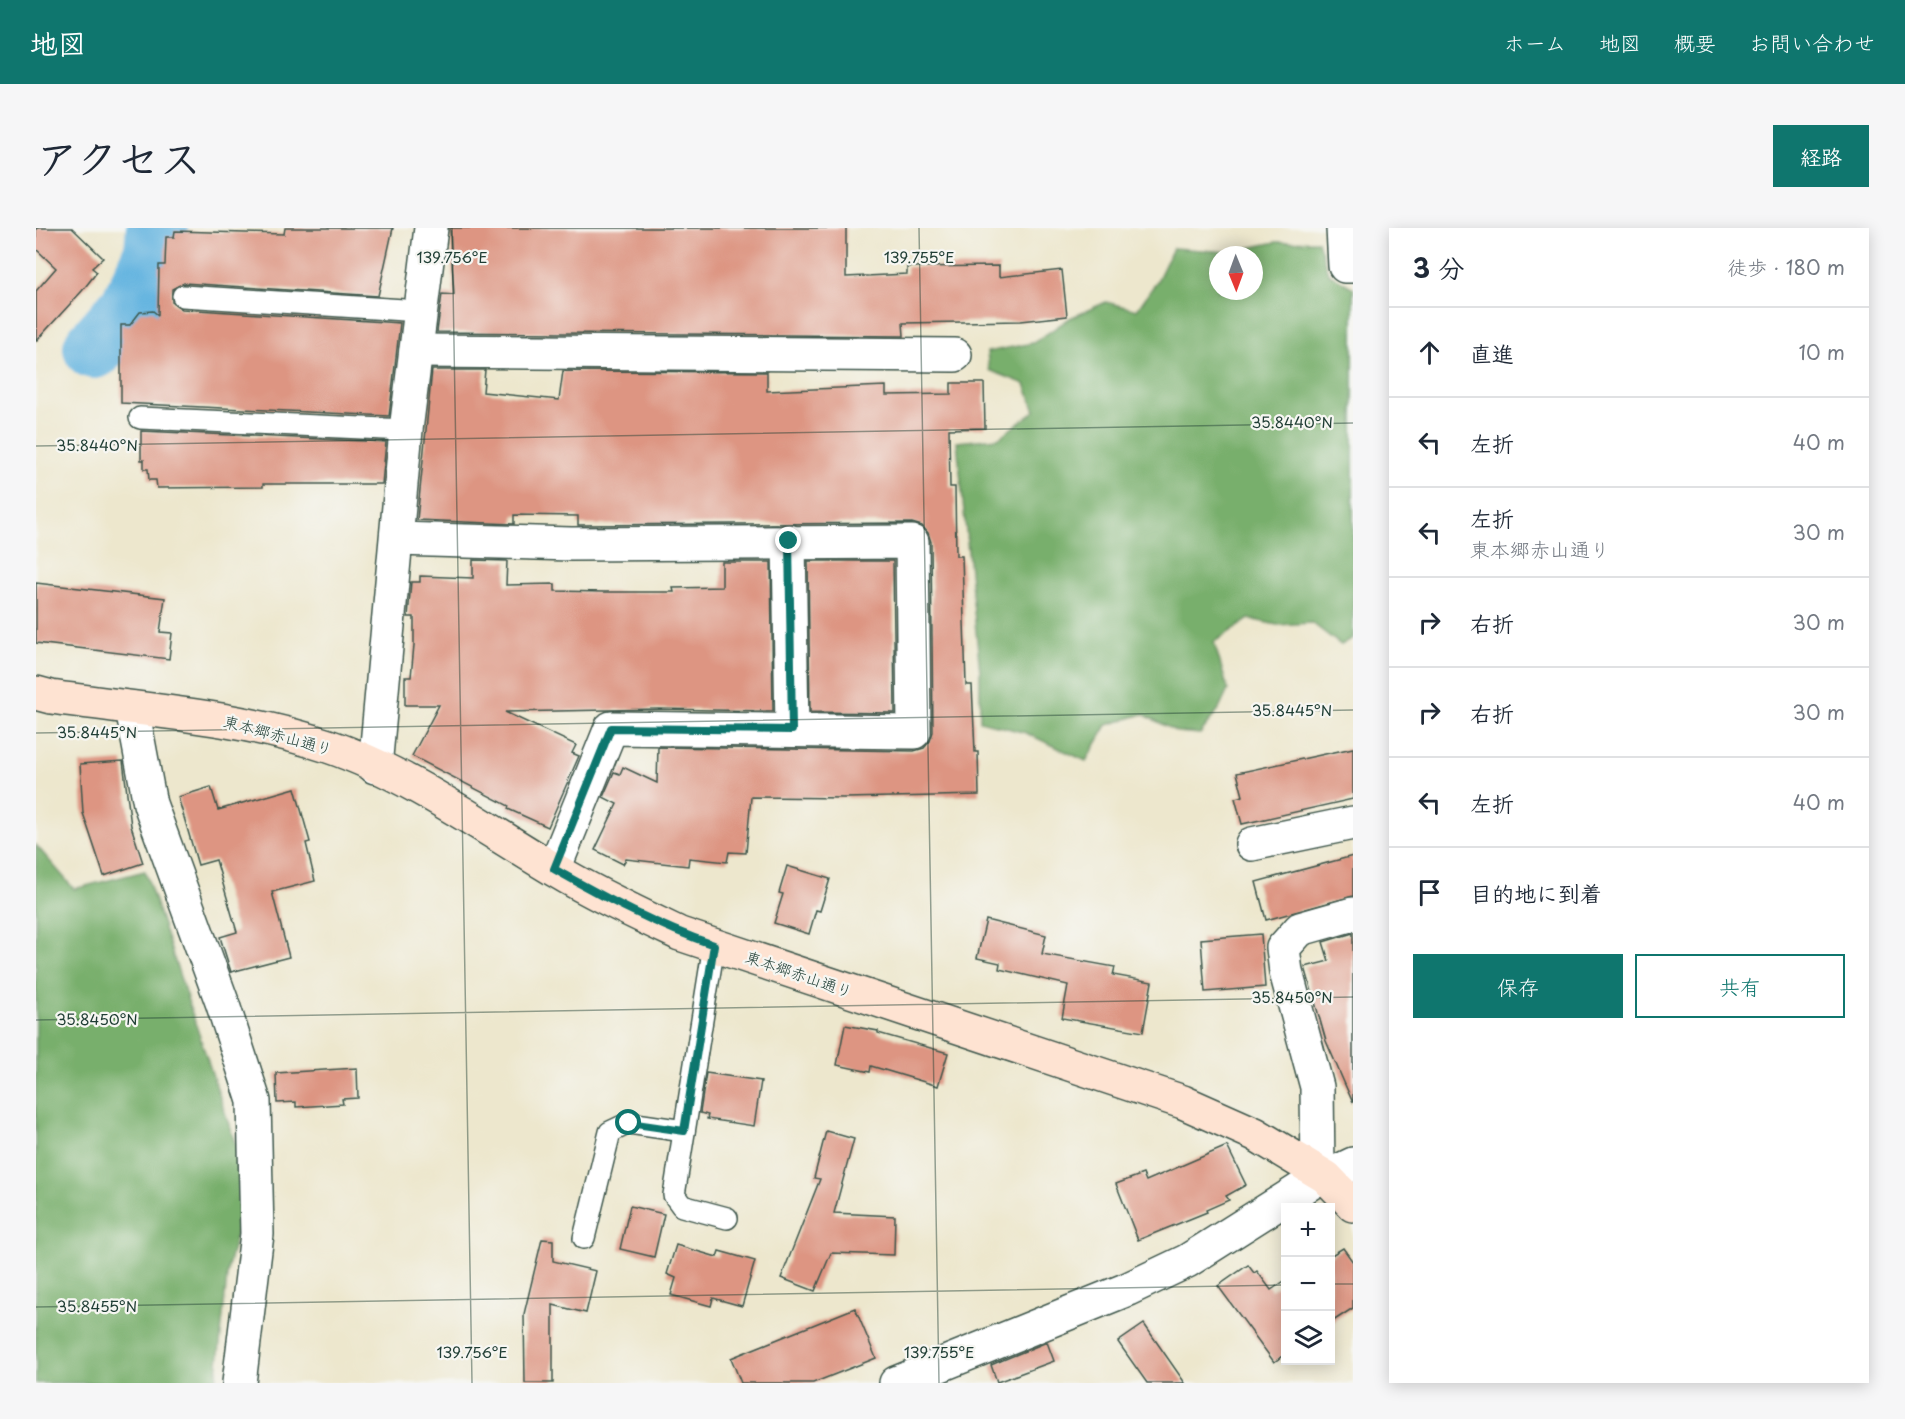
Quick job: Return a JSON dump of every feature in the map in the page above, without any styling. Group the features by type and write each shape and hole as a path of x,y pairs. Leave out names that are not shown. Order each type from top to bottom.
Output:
{"street":[{"path":"375,767 406,430 431,228"},
{"path":"1343,228 1345,266 1353,266"},
{"path":"416,351 956,355"},
{"path":"397,539 571,544 912,542 914,732 611,728 554,869"},
{"path":"789,541 792,730"},
{"name":"東本郷赤山通り","path":"36,693 221,719 328,746 375,767 467,817 617,904 680,934 1183,1102 1255,1134 1330,1172 1353,1205"},
{"path":"132,708 150,804 222,1002 254,1101 257,1234 239,1383"},
{"path":"1252,844 1353,823"},
{"path":"896,1383 1128,1289 1187,1261 1330,1172 1317,1087 1286,972 1283,948 1300,928 1353,914"}],"lane":[{"path":"183,296 420,311"},
{"path":"140,418 406,430"},
{"path":"714,945 674,1196 682,1206 728,1218"},
{"path":"584,1238 610,1132 629,1123 684,1131"}],"green space":[{"path":"1318,241 1328,273 1353,288 1353,638 1341,645 1312,623 1277,625 1249,619 1214,642 1228,690 1219,709 1200,734 1177,732 1143,714 1107,725 1086,761 1026,733 980,721 980,671 957,442 998,438 1035,411 1025,384 989,370 987,352 1033,343 1070,318 1106,302 1137,310 1157,281 1173,248 1209,251 1209,300 1263,300 1263,246 1258,246 1276,242"},
{"path":"36,845 74,889 145,871 249,1185 228,1267 216,1383 36,1383"}],"building":[{"path":"36,228 72,228 103,258 92,268 97,272 82,291 36,341 36,291 56,268 36,249"},
{"path":"285,228 393,228 378,296 184,283 172,289 172,302 182,309 400,323 389,416 121,403 121,325 130,325 140,312 153,311 158,315 159,265 165,265 166,237 174,237 175,231 284,234"},
{"path":"450,228 846,228 846,277 907,274 907,267 999,266 999,277 1062,270 1067,316 1021,321 903,323 904,336 437,332 442,294 454,295"},
{"path":"432,370 485,370 483,392 559,400 563,371 767,372 767,391 886,386 886,395 951,394 951,383 984,383 985,428 949,429 950,487 955,487 956,556 962,556 966,685 972,685 979,795 846,798 751,797 746,853 729,852 727,862 689,858 688,866 626,859 623,864 595,850 617,804 603,797 614,772 620,774 623,767 657,783 658,747 914,751 924,748 933,732 931,542 928,533 922,526 912,523 578,525 578,516 514,515 514,524 417,520"},
{"path":"141,431 386,442 382,484 263,484 263,487 157,488 156,480 149,480 148,469 144,469 144,460 141,460"},
{"path":"473,560 507,561 506,585 555,584 555,591 604,592 674,592 673,588 722,587 722,562 771,562 773,711 658,709 505,712 576,745 572,753 579,756 548,827 508,809 509,806 412,756 439,705 405,705 405,677 411,677 414,645 414,617 408,617 411,582 420,582 420,576 473,578"},
{"path":"808,561 893,561 895,713 810,712"},
{"path":"36,583 165,598 160,632 172,633 169,659 36,643"},
{"path":"1353,748 1353,799 1242,824 1235,798 1243,796 1237,773"},
{"path":"123,761 131,826 143,863 104,876 83,813 80,764"},
{"path":"211,787 218,810 295,788 310,842 306,843 315,881 272,892 289,957 231,972 220,937 237,932 216,860 198,865 178,797"},
{"path":"1353,856 1353,896 1266,920 1256,882"},
{"path":"787,866 830,879 820,911 816,910 809,934 774,923 783,894 779,893"},
{"path":"986,920 1046,935 1042,954 1115,967 1113,975 1152,982 1143,1032 1062,1018 1068,985 999,969 1000,963 977,958"},
{"path":"1353,933 1353,1103 1326,1041 1305,967 1329,961 1323,942"},
{"path":"1261,934 1265,987 1205,992 1201,939"},
{"path":"845,1025 878,1031 878,1033 948,1053 938,1086 871,1066 870,1072 837,1065"},
{"path":"357,1068 358,1098 342,1099 343,1104 296,1107 296,1102 277,1103 276,1073"},
{"path":"706,1073 761,1081 754,1126 707,1119 708,1115 700,1113"},
{"path":"826,1131 854,1139 834,1213 895,1216 894,1255 831,1253 815,1291 781,1278 820,1179 814,1178"},
{"path":"1227,1146 1246,1185 1226,1196 1229,1200 1206,1210 1207,1212 1138,1240 1116,1184 1143,1174 1146,1181"},
{"path":"630,1206 664,1214 654,1257 620,1249"},
{"path":"542,1239 553,1240 553,1261 596,1271 586,1313 553,1305 553,1383 525,1383 524,1314"},
{"path":"676,1245 717,1257 719,1251 755,1261 742,1306 713,1298 711,1306 671,1295 676,1278 667,1274"},
{"path":"1343,1248 1353,1262 1353,1308 1335,1320 1335,1257 1335,1253"},
{"path":"1248,1265 1254,1273 1257,1271 1271,1290 1281,1283 1281,1357 1274,1362 1218,1286"},
{"path":"855,1308 876,1358 813,1383 741,1383 731,1358"},
{"path":"1144,1324 1185,1383 1147,1383 1118,1342"},
{"path":"1047,1342 1054,1361 997,1382 991,1365"}],"waterway":[{"path":"94,348 131,306 155,252 157,228"}],"route":[{"path":"629,1123 684,1131 714,945 680,934 606,899 554,869 611,728 792,730 789,541"}]}
